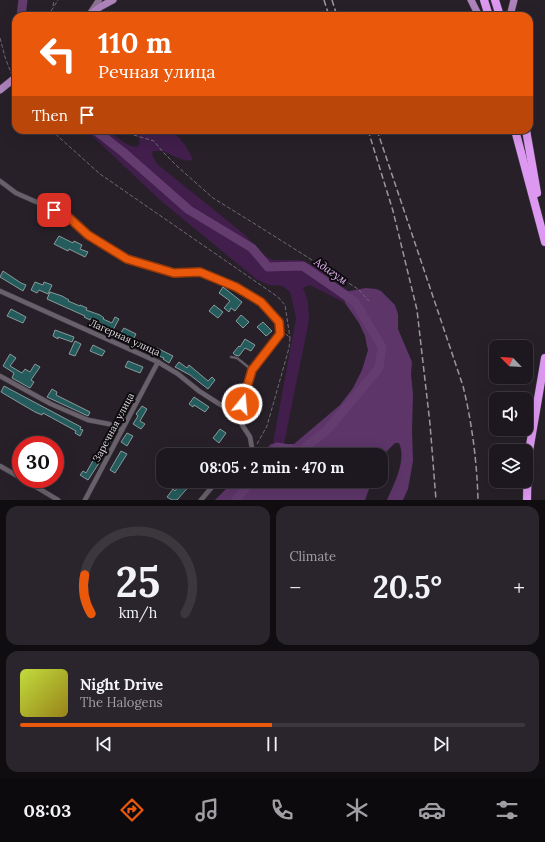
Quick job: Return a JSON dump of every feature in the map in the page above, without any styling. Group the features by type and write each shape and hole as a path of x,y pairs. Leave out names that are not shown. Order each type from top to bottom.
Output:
{"highway":[{"path":"484,0 488,12"},
{"path":"495,0 499,12"},
{"path":"516,134 545,241"},
{"path":"527,134 545,241"},
{"path":"527,500 528,457 545,358"}],"main road":[{"path":"91,12 99,0"},
{"path":"94,12 113,0"},
{"path":"470,0 477,12"},
{"path":"511,12 514,0"},
{"path":"0,90 12,80"}],"street":[{"path":"0,181 16,193 66,215 88,235 127,259 174,273 200,272 236,287 261,302 279,322 280,334 252,370 242,404 235,414 250,437 252,448"},
{"name":"Лагерная улица","path":"0,291 158,362 178,374 199,391 235,414"},
{"name":"Заречная улица","path":"85,500 158,362"},
{"path":"0,376 51,404 88,420 109,424 122,430"},
{"path":"0,466 12,473"},
{"path":"38,488 58,500"},
{"path":"201,500 212,488"}],"lane":[{"path":"231,357 237,358 252,370"}],"path":[{"path":"52,9 54,0"},
{"path":"50,12 58,0"},
{"path":"0,38 5,57 12,71"},
{"path":"55,134 100,174 278,297 285,305 290,338 288,348 267,426 258,443 252,448"},
{"path":"130,134 154,141 178,167 213,198 358,289 369,301"},
{"path":"280,328 290,338"}],"shaded area":[{"path":"90,134 112,134 129,145 137,147 140,143 138,134 175,134 189,151 193,160 189,161 181,159 163,151 153,151 152,155 157,164 244,234 264,255 273,260 299,260 318,267 349,291 344,293 345,303 310,285 303,288 308,301 309,320 284,444 271,444 273,443 296,318 290,292 282,286 269,285 256,279 160,200"},
{"path":"366,288 376,289 381,291 395,305 398,314 398,329 412,362 413,461 408,489 403,500 387,500 401,464 401,450 399,443 395,443 388,450 388,448 267,448 271,444 294,444 340,405 353,388 362,370 368,350 365,336 359,323 345,303 344,292"},
{"path":"227,488 369,488 365,500 215,500"}],"building":[{"path":"59,236 73,243 74,241 82,245 80,249 88,252 85,257 54,244"},
{"path":"3,271 26,285 23,291 0,277"},
{"path":"35,282 43,285 44,282 52,285 48,294 39,290 37,293 31,290"},
{"path":"223,287 242,302 235,311 231,308 229,312 224,308 230,301 219,293"},
{"path":"50,292 87,308 86,310 100,315 104,318 103,319 112,323 115,317 119,319 113,330 91,318 90,320 84,317 85,316 47,299"},
{"path":"214,305 223,312 218,318 209,311"},
{"path":"11,309 26,317 23,323 7,316"},
{"path":"241,315 249,322 243,328 236,321"},
{"path":"263,322 272,331 266,336 257,327"},
{"path":"124,328 136,334 133,340 120,334"},
{"path":"55,330 74,337 72,342 58,337 58,339 53,336"},
{"path":"245,339 255,345 251,351 245,348 239,356 235,355 233,353 239,346 240,347"},
{"path":"75,341 81,344 75,356 69,354"},
{"path":"93,345 105,351 102,356 90,351"},
{"path":"157,348 173,356 169,363 163,359 164,358 154,354"},
{"path":"10,354 16,358 10,366 22,373 25,369 30,372 35,364 40,367 31,380 34,382 30,388 12,378 14,373 3,366"},
{"path":"128,361 143,367 140,373 125,367"},
{"path":"179,362 187,368 189,365 208,381 212,377 215,380 208,389 190,375 175,367"},
{"path":"4,386 81,427 80,429 83,430 80,436 75,433 76,431 43,413 42,415 35,412 1,392"},
{"path":"52,389 57,392 56,395 90,412 88,416 47,397"},
{"path":"194,397 209,407 205,412 194,405 193,407 189,404"},
{"path":"142,406 147,409 140,421 145,424 141,429 133,424 138,416 136,414"},
{"path":"220,429 226,433 219,443 213,438"},
{"path":"127,433 133,436 127,446 121,442"},
{"path":"106,437 111,440 105,453 99,450"},
{"path":"121,451 127,454 115,473 110,470"},
{"path":"96,457 101,460 88,480 80,475 83,471 86,473"},
{"path":"177,488 188,488 177,500 172,500 167,497 173,489 175,491"}],"waterway":[{"name":"Адагум","path":"22,12 23,0"},
{"name":"Адагум","path":"100,134 123,152 189,210 252,248 268,267 303,266 355,302 382,347 379,368 328,429 305,448"},
{"name":"Адагум","path":"276,448 283,448"},
{"name":"Адагум","path":"236,500 245,488"}],"railway":[{"path":"324,0 328,12"},
{"path":"332,0 336,12"},
{"path":"369,134 393,211 417,310 430,424 436,500"},
{"path":"378,134 463,386 474,443 478,500"}],"route":[{"path":"54,210 66,215 88,235 127,259 174,273 200,272 236,287 261,302 279,322 280,334 252,370 242,404"}]}
